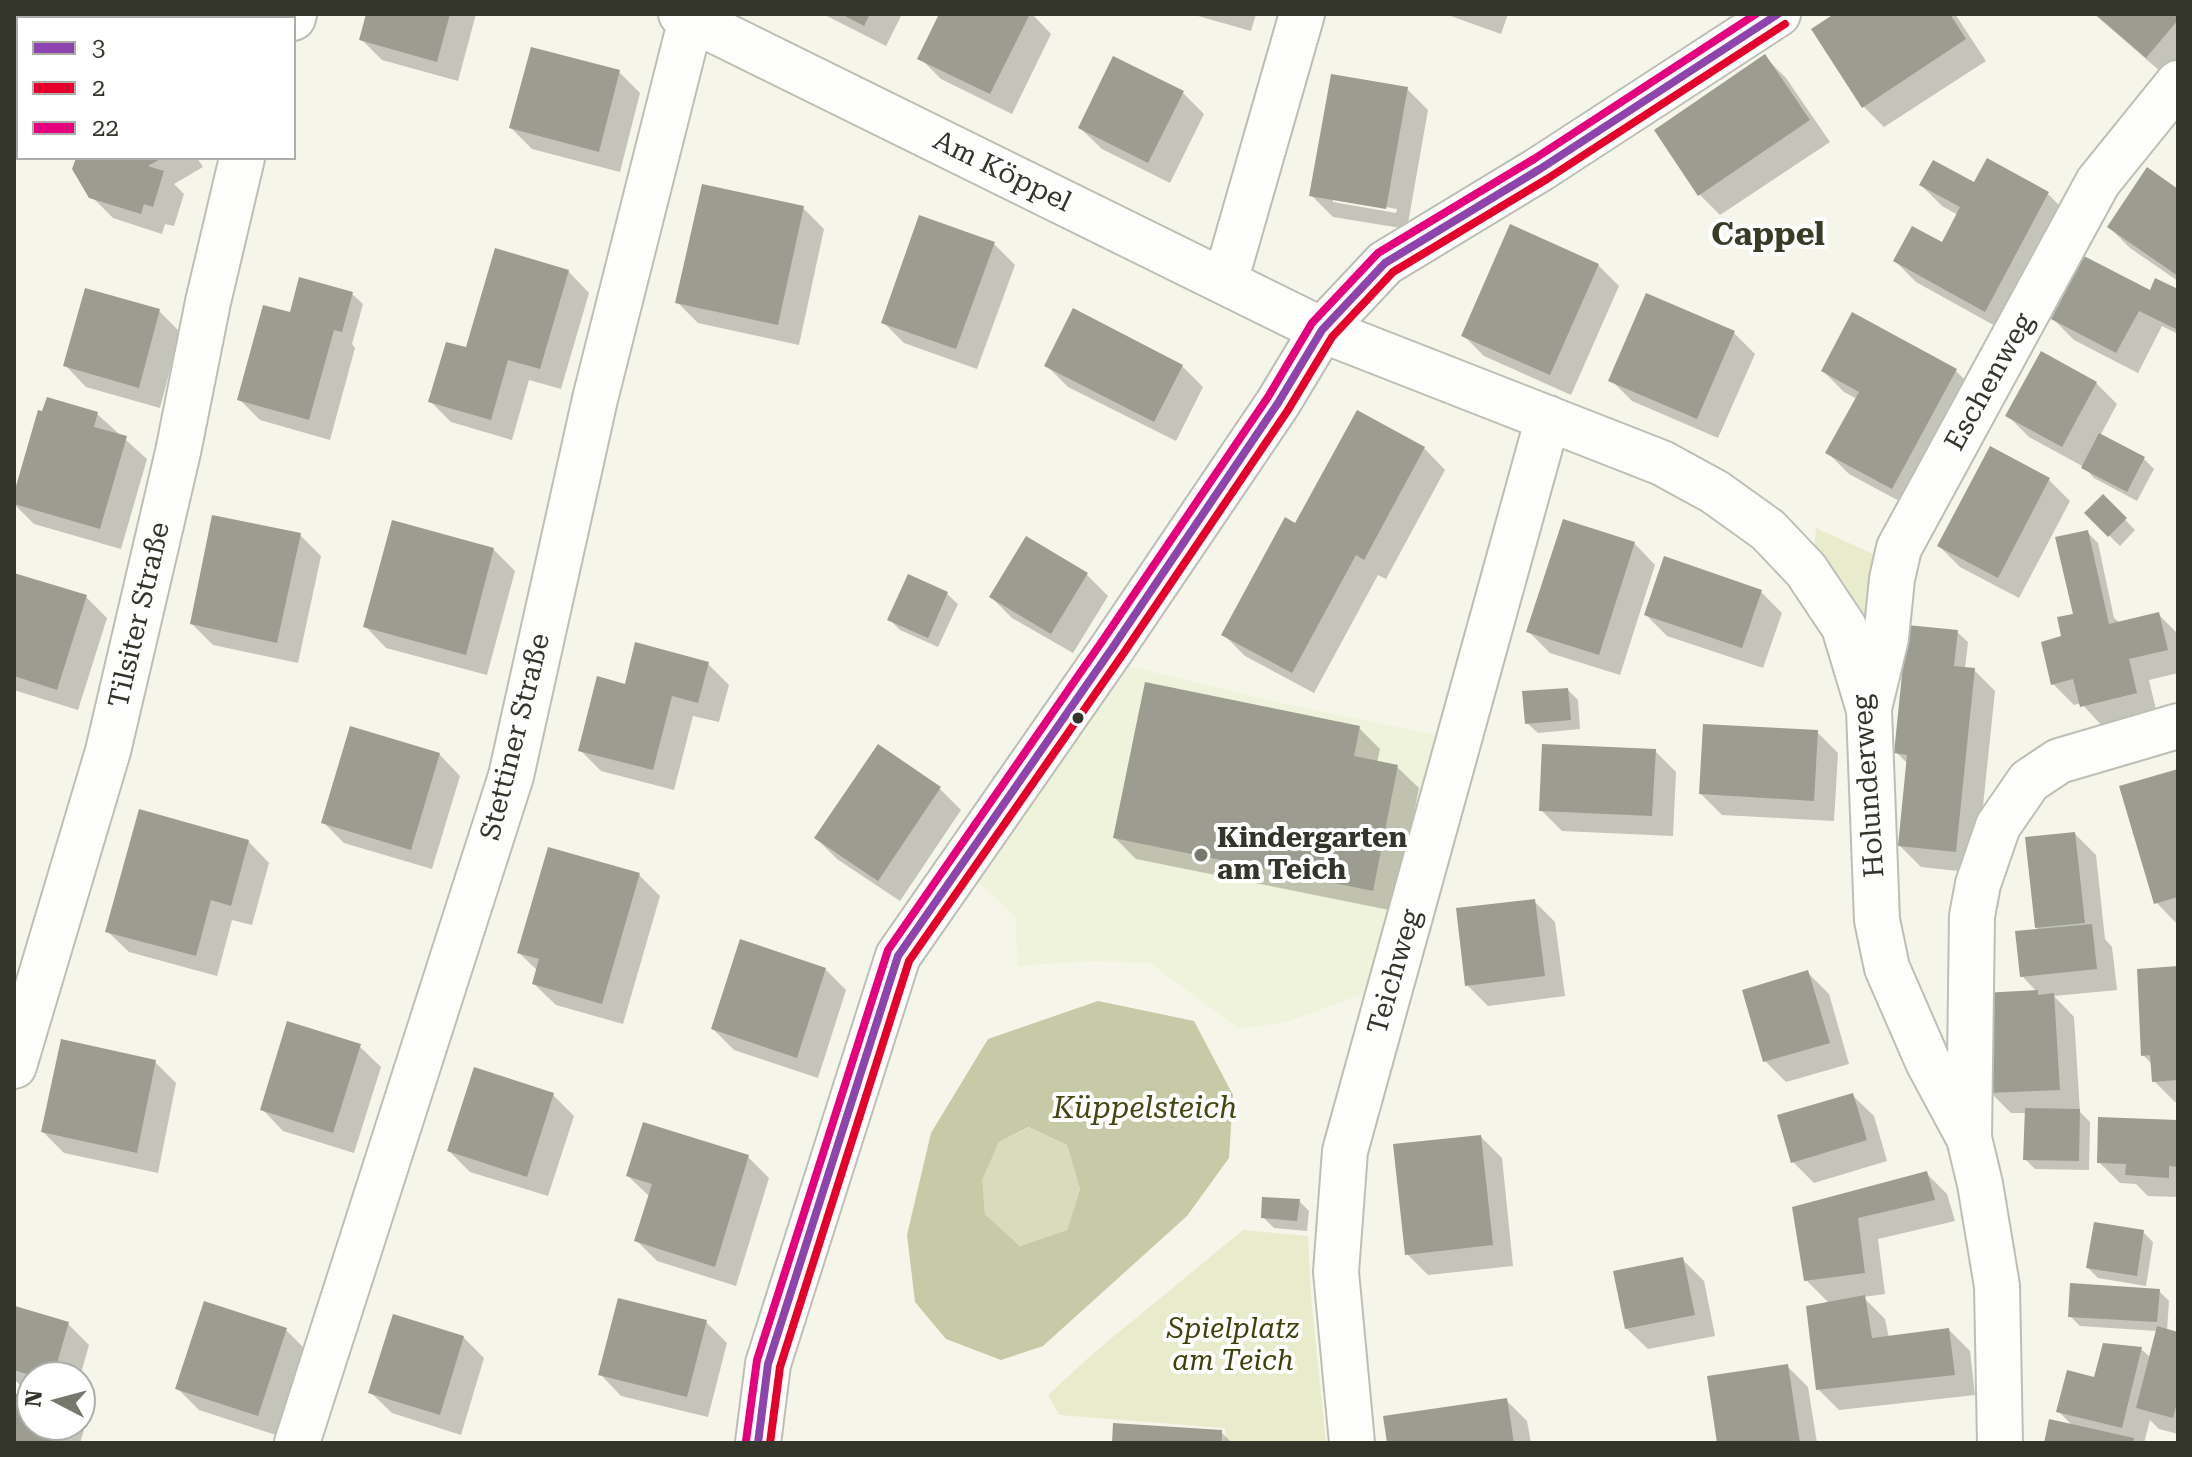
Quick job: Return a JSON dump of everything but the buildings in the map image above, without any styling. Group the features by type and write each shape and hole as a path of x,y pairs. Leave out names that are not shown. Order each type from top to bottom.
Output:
{"street":[{"path":"1225,282 1302,14"},
{"path":"758,1443 768,1364 898,956 1148,596 1278,403 1322,330 1385,263 1540,169 1778,14"},
{"name":"Am Köppel","path":"686,16 1322,330"},
{"name":"Stettiner Straße","path":"297,1443 511,776 595,399 686,16"},
{"name":"Eschenweg","path":"1869,710 1886,638 1892,579 1899,548 2098,182 2178,83"},
{"name":"Tilsiter Straße","path":"14,1066 108,751 242,160"},
{"name":"Holunderweg","path":"1322,330 1667,465 1715,492 1768,530 1806,570 1844,627 1869,710 1877,920 1887,968 1928,1062 1969,1138 1980,1184 1997,1286 2000,1443"},
{"name":"Teichweg","path":"1352,1443 1336,1272 1345,1151 1548,418"},
{"path":"1969,1138 1972,916 1978,884 1998,826 2029,781 2059,761 2178,726"}],"shaded area":[{"name":"Kindergarten am Teich","path":"1124,665 1281,703 1445,737 1371,991 1287,1022 1239,1029 1150,963 1090,961 1018,966 1015,917 974,878"},
{"path":"1030,1127 1067,1145 1080,1189 1067,1230 1020,1246 985,1214 981,1180 999,1142"}],"green space":[{"path":"1816,528 1875,555 1867,587 1863,637 1814,551"},
{"name":"Spielplatz am Teich","path":"1243,1230 1308,1236 1326,1443 1225,1443 1225,1428 1059,1415 1048,1395 1096,1351"}],"water":[{"name":"Küppelsteich","path":"1098,1001 1194,1021 1233,1095 1229,1158 1187,1216 1043,1346 1001,1360 946,1339 915,1302 907,1235 931,1133 988,1039","holes":["1029,1127 1067,1145 1080,1189 1067,1230 1020,1246 985,1214 982,1180 999,1142"]}],"transit line":[{"name":"22","path":"746,1441 757,1360 888,950 1268,397 1312,323 1378,253 1534,159 1756,14"},
{"name":"3","path":"758,1443 768,1364 898,956 1113,647 1278,403 1322,330 1385,263 1540,169 1778,14"},
{"name":"2","path":"770,1443 780,1367 909,961 1123,654 1288,410 1332,337 1393,272 1547,179 1785,24"}],"place":[{"name":"Kindergarten am Teich","path":"1201,855"}],"district":[{"name":"Cappel","path":"1768,236"}]}
